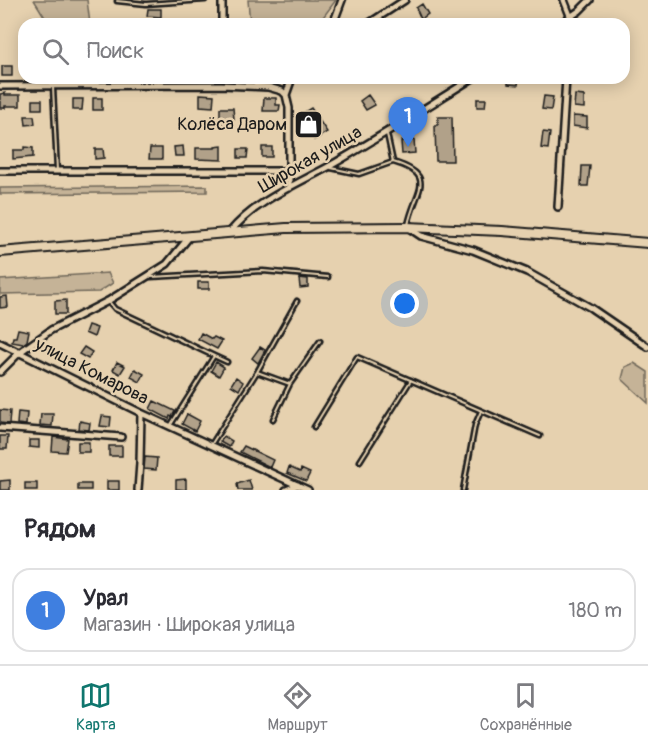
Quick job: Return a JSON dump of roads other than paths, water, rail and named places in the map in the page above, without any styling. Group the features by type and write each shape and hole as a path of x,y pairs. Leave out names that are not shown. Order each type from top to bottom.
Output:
{"main road":[{"path":"0,252 286,228 407,227 502,231 648,243"}],"street":[{"path":"222,0 222,18"},
{"path":"335,18 342,0"},
{"path":"377,18 405,0"},
{"path":"564,0 571,18 590,0"},
{"path":"289,188 289,108 286,95 290,84"},
{"name":"Широкая улица","path":"229,233 239,220 252,210 328,167 463,84"},
{"path":"558,207 566,84"},
{"path":"0,86 221,85 276,88 286,95"},
{"name":"Широкая улица","path":"0,171 288,171"},
{"path":"407,227 421,236 473,250 526,272 591,308 648,347"},
{"path":"0,372 20,352 51,330 108,301 167,264 190,236"},
{"name":"улица Комарова","path":"0,343 141,413 308,490"},
{"path":"138,490 141,413"},
{"path":"0,428 121,437"},
{"path":"286,490 298,485"}],"lane":[{"path":"117,1 146,3 205,0"},
{"path":"53,87 57,171"},
{"path":"387,131 393,162"},
{"path":"328,167 359,174 393,162 417,172 420,178 419,191 407,227"},
{"path":"145,277 263,271 328,277"},
{"path":"108,301 115,309 227,362"},
{"path":"211,445 257,372 297,301"},
{"path":"273,419 290,384 320,341"},
{"path":"170,426 214,356"},
{"path":"314,427 357,357 540,436"},
{"path":"257,372 290,384"},
{"path":"360,461 411,381"},
{"path":"463,490 475,425 482,410"}],"place":[{"name":"Колёса Даром","path":"308,124"},
{"name":"Урал","path":"408,147"}]}
